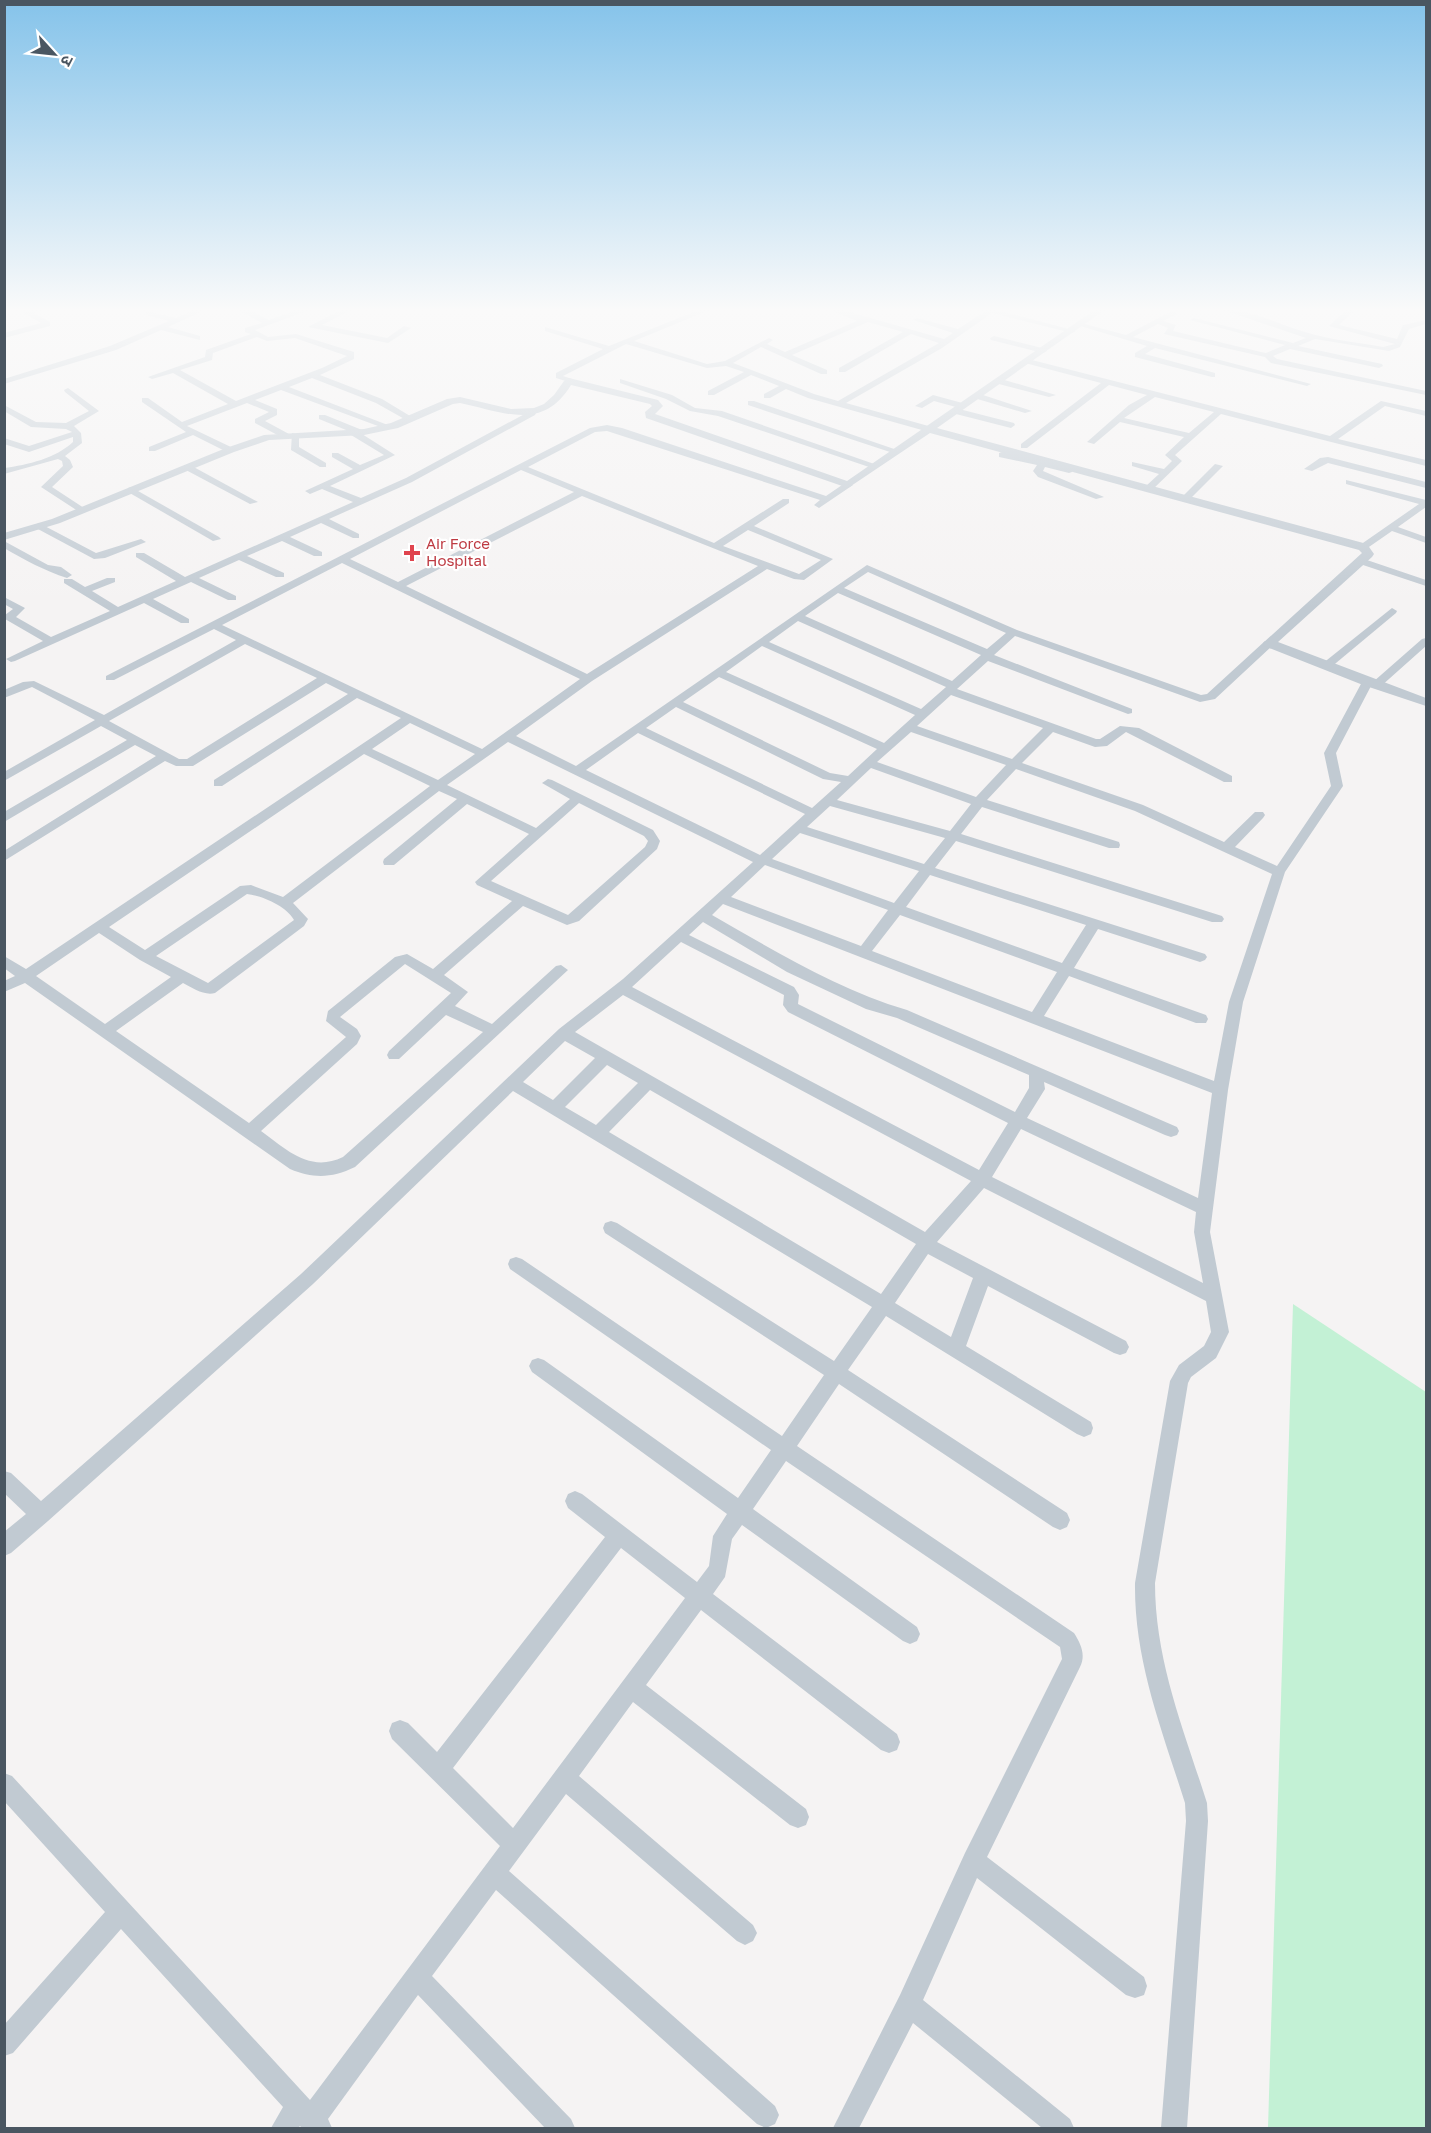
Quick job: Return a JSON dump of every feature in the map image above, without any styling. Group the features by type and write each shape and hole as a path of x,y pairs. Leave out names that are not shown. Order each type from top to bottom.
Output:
{"street":[{"path":"6,409 34,425 68,426 95,411 92,409"},
{"path":"157,409 193,432 230,450"},
{"path":"181,425 226,409"},
{"path":"268,409 274,413 258,421 290,436 294,448 323,465"},
{"path":"340,409 389,427"},
{"path":"392,409 411,419"},
{"path":"4,537 39,526 268,437 356,433 389,427 434,409"},
{"path":"499,409 532,413"},
{"path":"12,659 458,455 542,409"},
{"path":"654,409 650,412 650,416 848,485"},
{"path":"693,409 708,414 718,413 875,466"},
{"path":"771,409 896,451"},
{"path":"578,770 867,568 1013,632 1205,699 1211,697 1368,554 1363,547 855,409"},
{"path":"110,678 593,430 613,428 740,468 823,502 958,409"},
{"path":"961,409 1011,425"},
{"path":"1019,409 1028,411"},
{"path":"1024,446 1073,409"},
{"path":"1090,442 1132,409"},
{"path":"1206,409 1426,462"},
{"path":"1333,438 1376,409"},
{"path":"1407,409 1426,413"},
{"path":"1149,488 1178,460 1169,455 1219,412"},
{"path":"4,421 20,417"},
{"path":"310,491 391,455 356,433 322,417"},
{"path":"1118,419 1190,436"},
{"path":"68,426 77,433"},
{"path":"152,449 193,432"},
{"path":"4,441 29,449 77,433"},
{"path":"4,471 35,464 77,445 77,433"},
{"path":"57,455 66,460 68,467 46,486 81,510"},
{"path":"335,455 360,469"},
{"path":"1002,455 1095,476"},
{"path":"1309,469 1328,460 1426,485"},
{"path":"1042,464 1038,471 1041,475 1099,497"},
{"path":"1135,464 1166,473"},
{"path":"1186,498 1218,466"},
{"path":"188,467 253,502"},
{"path":"521,468 715,546 802,578 828,559 746,526"},
{"path":"1349,482 1426,503"},
{"path":"322,486 360,501"},
{"path":"131,490 216,539"},
{"path":"398,586 582,492"},
{"path":"715,546 786,501"},
{"path":"1363,547 1426,503"},
{"path":"321,519 356,536"},
{"path":"39,526 94,556 101,556 141,542"},
{"path":"1390,527 1426,540"},
{"path":"281,537 318,555"},
{"path":"4,544 46,568 57,569 118,611"},
{"path":"140,555 187,579 232,598"},
{"path":"238,556 280,575"},
{"path":"342,559 588,679"},
{"path":"1360,561 1426,584"},
{"path":"284,903 506,736 588,679 765,565"},
{"path":"86,590 111,580"},
{"path":"837,589 987,655 1128,711"},
{"path":"145,598 184,621"},
{"path":"4,600 20,608 8,617 51,641"},
{"path":"1326,666 1392,611"},
{"path":"797,617 951,688 1050,728 1100,744 1120,730 1130,729 1228,779"},
{"path":"4,631 20,624"},
{"path":"214,625 482,753"},
{"path":"4,1546 307,1279 564,1033 622,988 1013,632"},
{"path":"4,777 245,639"},
{"path":"1174,2128 1197,1821 1192,1789 1153,1669 1146,1638 1143,1609 1145,1583 1179,1381 1185,1371 1210,1352 1220,1332 1203,1244 1205,1209 1221,1090 1236,1002 1279,872 1337,786 1338,781 1330,760 1330,753 1372,683 1426,641"},
{"path":"761,642 922,714"},
{"path":"1269,643 1372,683 1426,701"},
{"path":"717,672 885,748"},
{"path":"4,695 27,684 34,684 165,756 183,763 195,760 325,678"},
{"path":"218,783 357,693"},
{"path":"674,702 827,776 849,780"},
{"path":"4,987 26,976 409,718"},
{"path":"909,727 1139,808 1279,872"},
{"path":"636,728 813,813"},
{"path":"863,953 979,802 1050,728"},
{"path":"506,736 762,860 1201,1019"},
{"path":"4,818 135,740"},
{"path":"363,749 536,833"},
{"path":"4,857 165,756"},
{"path":"868,763 932,788 1114,844"},
{"path":"548,783 649,833 653,837 654,845 571,920 482,882 578,798"},
{"path":"389,862 465,799"},
{"path":"827,801 952,836 1217,919"},
{"path":"1226,848 1259,814"},
{"path":"797,828 928,868 1200,957"},
{"path":"99,927 145,957 205,988 216,986 299,923 299,915 284,903 249,889 239,891 145,957"},
{"path":"721,898 1221,1090"},
{"path":"435,975 521,900"},
{"path":"702,915 765,953 871,1005 902,1014 1171,1131"},
{"path":"1035,1019 1094,924"},
{"path":"680,936 789,990 792,995 790,1005 793,1008 1018,1121 1205,1209"},
{"path":"249,1132 352,1040 354,1036 352,1033 333,1021 333,1015 404,959 435,975 460,992 394,1055"},
{"path":"4,961 249,1132 311,1171 333,1170 349,1162 561,970"},
{"path":"106,1031 182,976"},
{"path":"622,988 982,1179 1214,1297"},
{"path":"445,1008 493,1031"},
{"path":"564,1033 926,1243 1120,1347"},
{"path":"553,1109 605,1057"},
{"path":"284,2128 309,2118 417,1977 699,1596 717,1570 723,1536 738,1512 926,1243 982,1179 1037,1089 1036,1074"},
{"path":"597,1134 649,1082"},
{"path":"512,1083 884,1305 1084,1428"},
{"path":"611,1228 1060,1520"},
{"path":"516,1264 1067,1640 1071,1647 1073,1660 973,1861 909,2004 846,2128"},
{"path":"956,1349 983,1275"},
{"path":"538,1366 910,1634"},
{"path":"4,1480 41,1514"},
{"path":"575,1501 889,1742"},
{"path":"438,1769 619,1535"},
{"path":"631,1687 798,1817"},
{"path":"399,1731 515,1845"},
{"path":"564,1778 745,1933"},
{"path":"4,1784 309,2118"},
{"path":"973,1861 1135,1986"},
{"path":"494,1873 766,2115"},
{"path":"4,2044 121,1912"},
{"path":"417,1977 562,2128"},
{"path":"909,2004 1061,2128"}],"green space":[{"path":"1293,1304 1426,1392 1426,2128 1268,2128"}],"place":[{"name":"Air Force Hospital","path":"412,553"}]}
